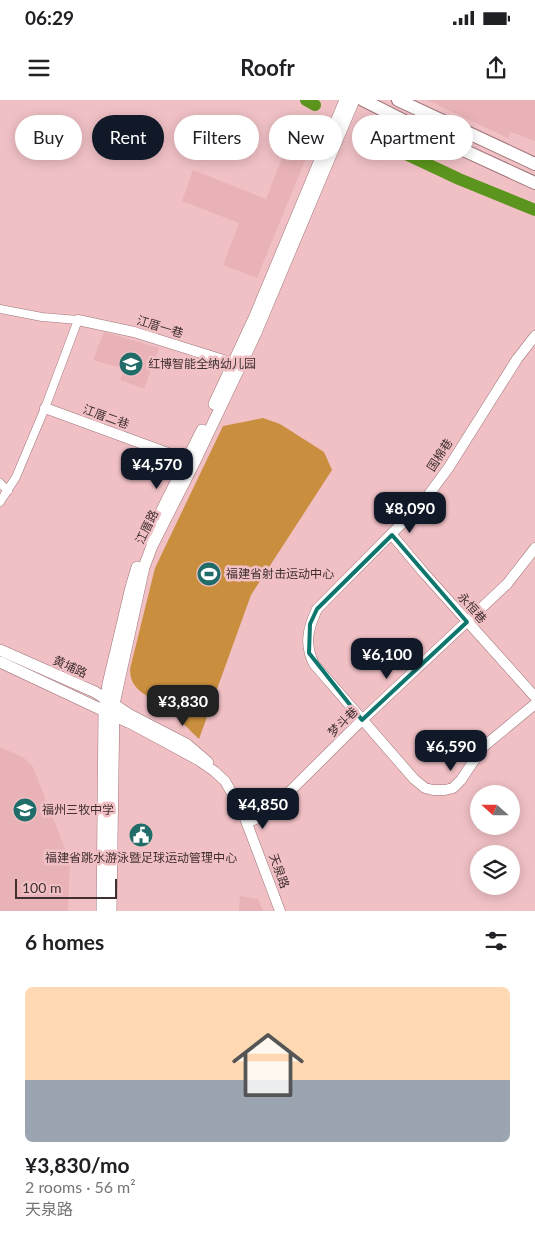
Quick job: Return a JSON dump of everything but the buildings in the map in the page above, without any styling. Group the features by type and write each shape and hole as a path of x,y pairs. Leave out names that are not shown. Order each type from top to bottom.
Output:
{"main road":[{"name":"江厝路","path":"102,911 109,707 135,572 154,524 233,363 285,246 345,100"},
{"name":"江厝路","path":"111,911 109,707 148,556 255,335 354,100"},
{"path":"363,100 448,143 535,183"},
{"path":"398,100 535,164"},
{"name":"黄埔路","path":"0,650 127,717"},
{"name":"黄埔路","path":"0,662 109,707"}],"street":[{"path":"0,309 42,317 78,320 45,408 16,477 0,502"},
{"name":"江厝一巷","path":"78,320 134,332 233,363"},
{"name":"国棉巷","path":"535,336 517,359 449,468 424,501 317,609 310,624 308,639 309,653 314,664 362,720 425,788 433,790 453,788 461,780 483,747 535,704"},
{"name":"江厝二巷","path":"45,408 187,460"},
{"path":"0,483 8,491"},
{"name":"永恒巷","path":"392,535 535,697"},
{"name":"梦斗巷","path":"247,823 274,807 362,720 507,584 535,548"},
{"name":"天泉路","path":"127,717 214,770 224,780 234,794 247,823 280,911"}],"highlighted area":[{"path":"392,535 467,622 362,720 309,653 310,624 317,609"}],"shaded area":[{"path":"427,100 535,100 535,141 511,132 508,138 473,122 473,115 459,115"},
{"path":"281,160 305,160 257,278 223,265 239,223 182,201 193,170 266,199"},
{"name":"红博智能全纳幼儿园","path":"104,332 159,348 144,389 120,380 124,369 93,360"},
{"name":"福建省射击运动中心","path":"263,418 280,424 324,452 332,470 251,595 199,739 169,711 137,688 133,683 130,669 155,568 223,426"},
{"name":"福州三牧中学","path":"0,747 24,758 33,767 70,861 68,911 0,911"},
{"path":"240,896 258,899 263,911 239,911"}],"waterway":[{"path":"306,100 315,105"},
{"path":"419,160 459,179 535,210"}],"place":[{"name":"红博智能全纳幼儿园","path":"131,364"},
{"name":"福建省射击运动中心","path":"209,574"},
{"name":"福州三牧中学","path":"25,810"},
{"name":"福建省跳水游泳暨足球运动管理中心","path":"141,835"}]}
